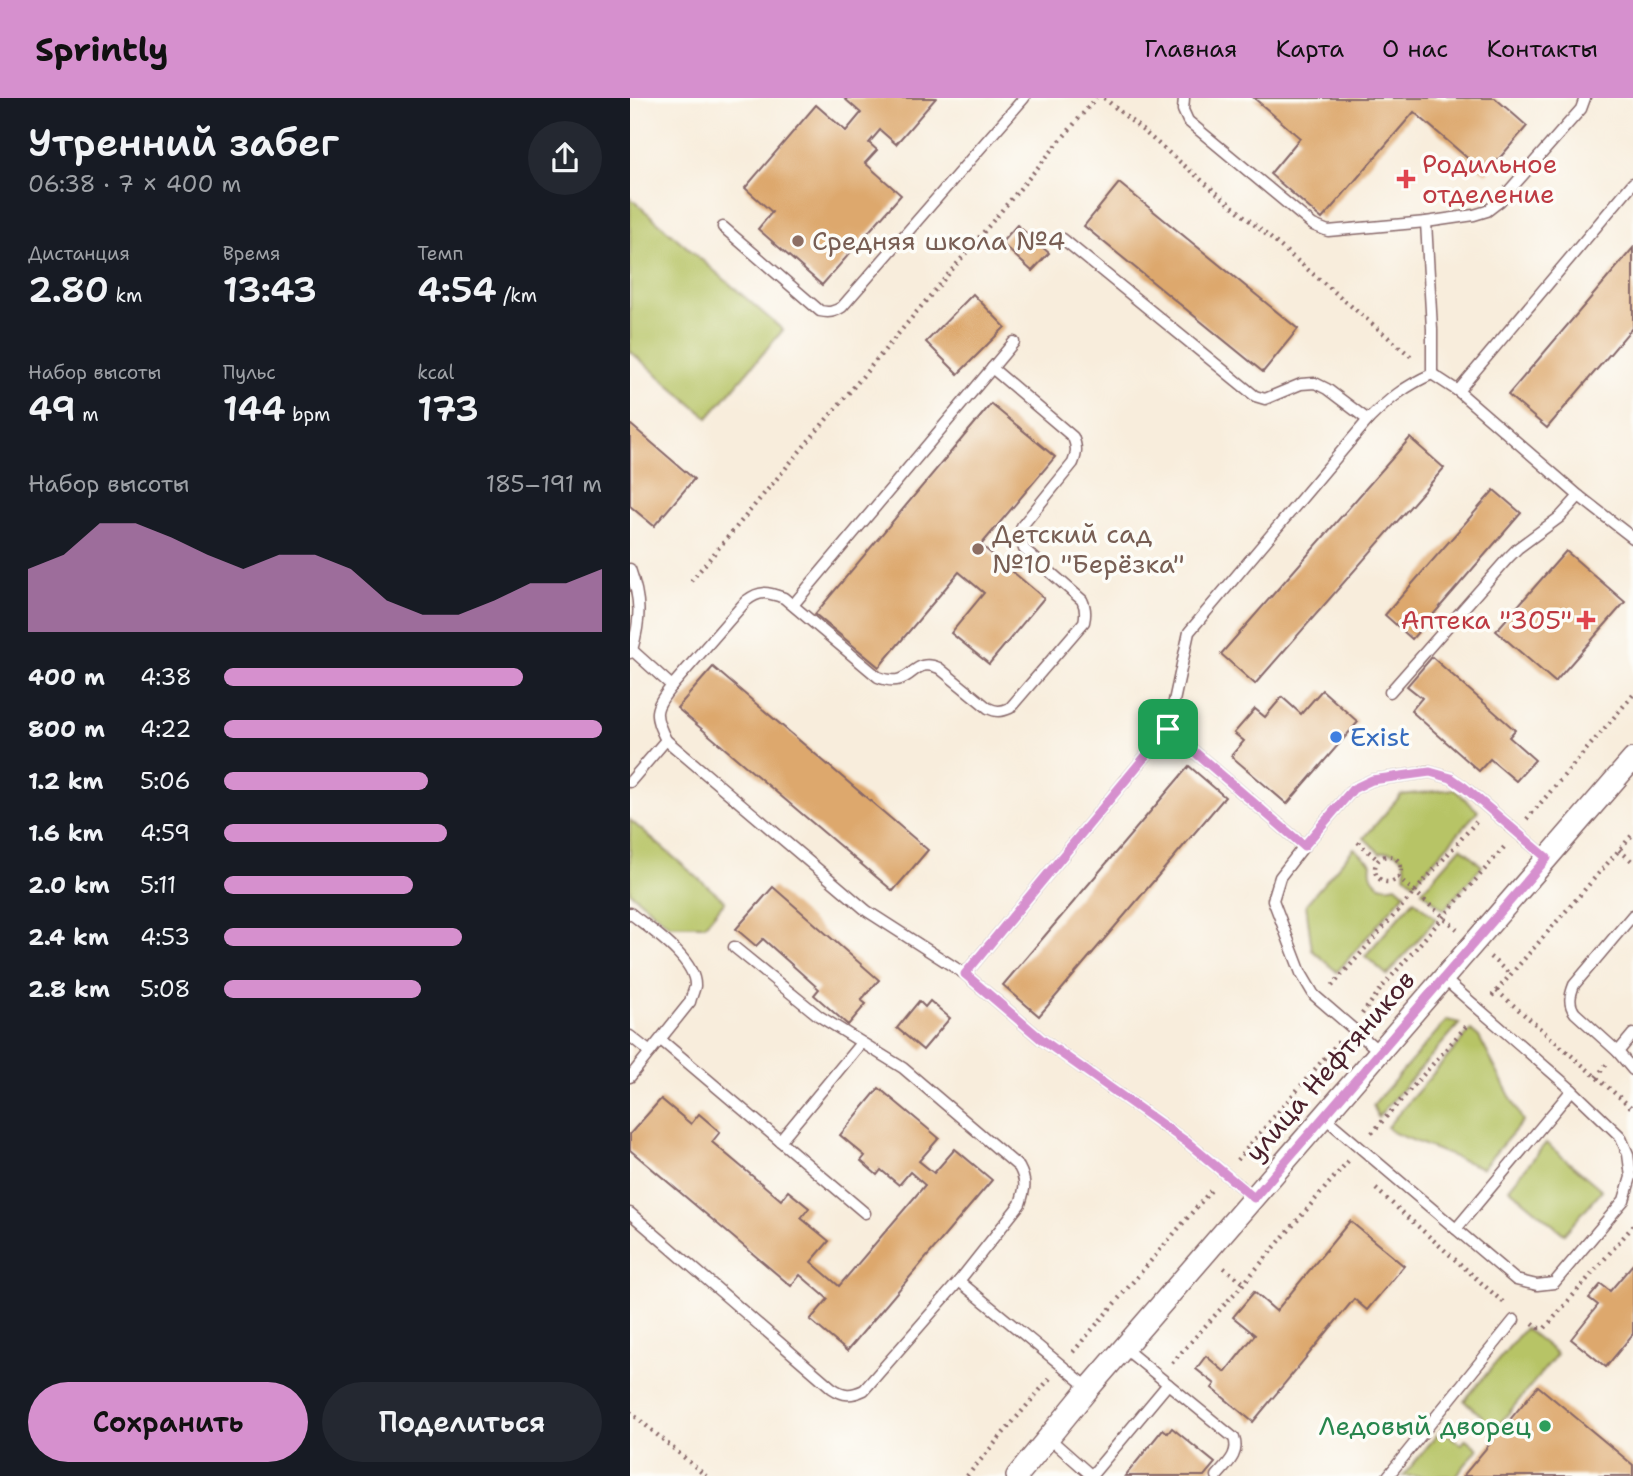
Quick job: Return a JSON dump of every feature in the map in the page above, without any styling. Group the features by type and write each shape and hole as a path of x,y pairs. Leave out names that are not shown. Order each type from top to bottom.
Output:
{"street":[{"name":"улица Нефтяников","path":"1017,1476 1089,1388 1633,759"}],"lane":[{"path":"723,227 820,310 836,311 1024,98"},
{"path":"1184,98 1183,110 1188,121 1313,225 1328,231 1426,222 1487,211 1500,201 1581,109 1585,98"},
{"path":"1458,391 1633,183"},
{"path":"1426,222 1432,374"},
{"path":"1063,239 1255,397 1265,399 1301,384 1315,383 1328,389 1368,420"},
{"path":"793,605 1014,342"},
{"path":"992,368 1073,437 1077,446 1073,463 1022,526 1020,534 1024,549 1082,600 1085,606 1084,622 1010,708 995,712 939,668 931,665 925,664 901,680 889,681 878,677 784,598 769,593 755,594 746,601 658,702 656,721 666,740 867,911 965,974 1041,1039 1188,1143 1254,1198"},
{"path":"1432,374 1458,391 1579,496 1633,538"},
{"path":"965,974 1168,729 1189,632 1368,420 1391,397 1412,382 1432,374"},
{"path":"1390,692 1508,558 1551,526 1579,496"},
{"path":"630,569 637,588 639,625 631,651 672,686"},
{"path":"1168,729 1304,846"},
{"path":"630,782 666,740"},
{"path":"1380,1052 1314,995 1301,974 1273,900 1280,877 1353,789 1372,780 1430,772 1451,778 1547,858"},
{"path":"630,913 685,958 693,972 695,987 690,1002 630,1077"},
{"path":"1633,915 1574,985 1570,995 1571,1007 1576,1013 1618,1052 1633,1070"},
{"path":"630,1213 841,1394 852,1396 864,1391 1020,1205 1025,1178 1019,1167 903,1068 818,1016 734,947"},
{"path":"1324,1117 1516,1280 1537,1285 1554,1283 1624,1200 1631,1177 1628,1154 1620,1136 1572,1090 1443,978"},
{"path":"1618,1052 1633,1034"},
{"path":"630,1036 650,1052"},
{"path":"661,1040 865,1213"},
{"path":"780,1141 861,1043"},
{"path":"1456,1229 1572,1090"},
{"path":"958,1280 1089,1388"},
{"path":"1388,1476 1514,1320"},
{"path":"1124,1348 1234,1438 1234,1456 1217,1476"},
{"path":"1049,1437 1092,1475 1168,1384"}],"path":[{"path":"691,581 1096,98"},
{"path":"1104,98 1432,374"},
{"path":"1320,1000 1489,808"},
{"path":"1358,842 1378,860"},
{"path":"1619,850 1633,862"},
{"path":"1389,856 1397,859 1401,867 1399,877 1390,882 1380,879 1375,869 1378,860 1389,856"},
{"path":"967,1476 1384,985"},
{"path":"1497,991 1633,1109"},
{"path":"1367,1181 1508,1306"},
{"path":"630,1412 706,1476"}],"green space":[{"path":"630,198 783,330 708,418 630,351"},
{"path":"1454,789 1478,811 1414,883 1405,875 1405,864 1400,856 1391,852 1380,853 1364,838 1401,795"},
{"path":"630,820 725,901 705,925 669,925 630,892"},
{"path":"1461,847 1482,866 1444,910 1422,891"},
{"path":"1354,848 1371,863 1371,874 1376,882 1385,886 1396,885 1405,893 1337,972 1312,950 1306,904"},
{"path":"1414,900 1436,919 1387,975 1365,956"},
{"path":"1447,1020 1460,1023 1378,1117 1373,1105"},
{"path":"1471,1030 1479,1037 1523,1121 1482,1168 1394,1133 1387,1127"},
{"path":"1546,1143 1602,1190 1564,1234 1509,1188"},
{"path":"1525,1328 1557,1354 1492,1433 1479,1423 1483,1417 1464,1401"},
{"path":"1442,1429 1461,1445 1466,1439 1478,1449 1456,1476 1403,1476"}],"building":[{"path":"844,98 936,98 896,144 880,130 869,143 877,150 865,163 901,195 822,285 758,229 772,212 745,188 816,105 846,131 861,113"},
{"path":"1254,98 1495,98 1527,126 1486,174 1414,112 1322,219 1270,174 1300,138"},
{"path":"1119,183 1298,329 1263,372 1084,226"},
{"path":"1017,225 1049,253 1032,271 1001,243"},
{"path":"1633,248 1633,327 1547,428 1508,395"},
{"path":"973,294 1005,327 958,374 926,342"},
{"path":"991,404 1055,457 981,545 1044,598 989,664 951,633 984,593 959,572 879,667 815,614"},
{"path":"630,424 694,479 654,526 630,506"},
{"path":"1410,438 1444,468 1255,684 1221,654"},
{"path":"1494,490 1521,513 1412,639 1385,615"},
{"path":"1566,551 1625,602 1555,682 1496,631"},
{"path":"1432,657 1515,730 1509,737 1535,760 1516,781 1490,759 1479,771 1411,711 1422,698 1407,686"},
{"path":"713,667 928,850 893,891 677,708"},
{"path":"1322,690 1358,722 1287,804 1231,756 1244,741 1234,733 1255,709 1265,717 1282,697 1301,714"},
{"path":"1189,766 1225,797 1039,1016 1003,985"},
{"path":"773,887 879,980 861,1000 866,1004 848,1025 814,995 819,989 763,939 756,946 736,929"},
{"path":"919,1001 925,1007 930,1001 950,1018 923,1050 897,1028"},
{"path":"879,1088 939,1138 919,1161 934,1173 955,1149 992,1180 847,1351 810,1320 828,1299 800,1275 791,1286 630,1150 630,1134 661,1099 691,1124 699,1114 720,1132 712,1142 781,1200 788,1191 809,1208 801,1218 829,1241 811,1262 839,1286 925,1185 910,1172 899,1185 881,1170 877,1175 861,1161 865,1156 840,1135"},
{"path":"1350,1221 1404,1266 1367,1310 1354,1299 1253,1422 1212,1388 1215,1384 1196,1369 1206,1356 1225,1372 1255,1335 1233,1317 1254,1292 1276,1311"},
{"path":"1633,1264 1633,1334 1606,1367 1571,1339 1598,1305 1589,1298 1601,1284 1610,1291"},
{"name":"Ледовый дворец","path":"1538,1386 1633,1465 1633,1476 1463,1476"},
{"path":"1172,1428 1215,1463 1204,1476 1125,1476 1163,1429 1168,1433"}],"place":[{"name":"Родильное отделение","path":"1406,179"},
{"name":"Средняя школа №4","path":"798,241"},
{"name":"Детский сад №10 \"Берёзка\"","path":"978,549"},
{"name":"Аптека \"305\"","path":"1586,620"},
{"name":"Exist","path":"1336,737"},
{"name":"Ледовый дворец","path":"1545,1426"}],"route":[{"path":"1168,729 1304,846 1353,789 1372,780 1430,772 1451,778 1464,787 1547,858 1254,1198 1188,1143 1041,1039 965,974 1168,729"}]}
